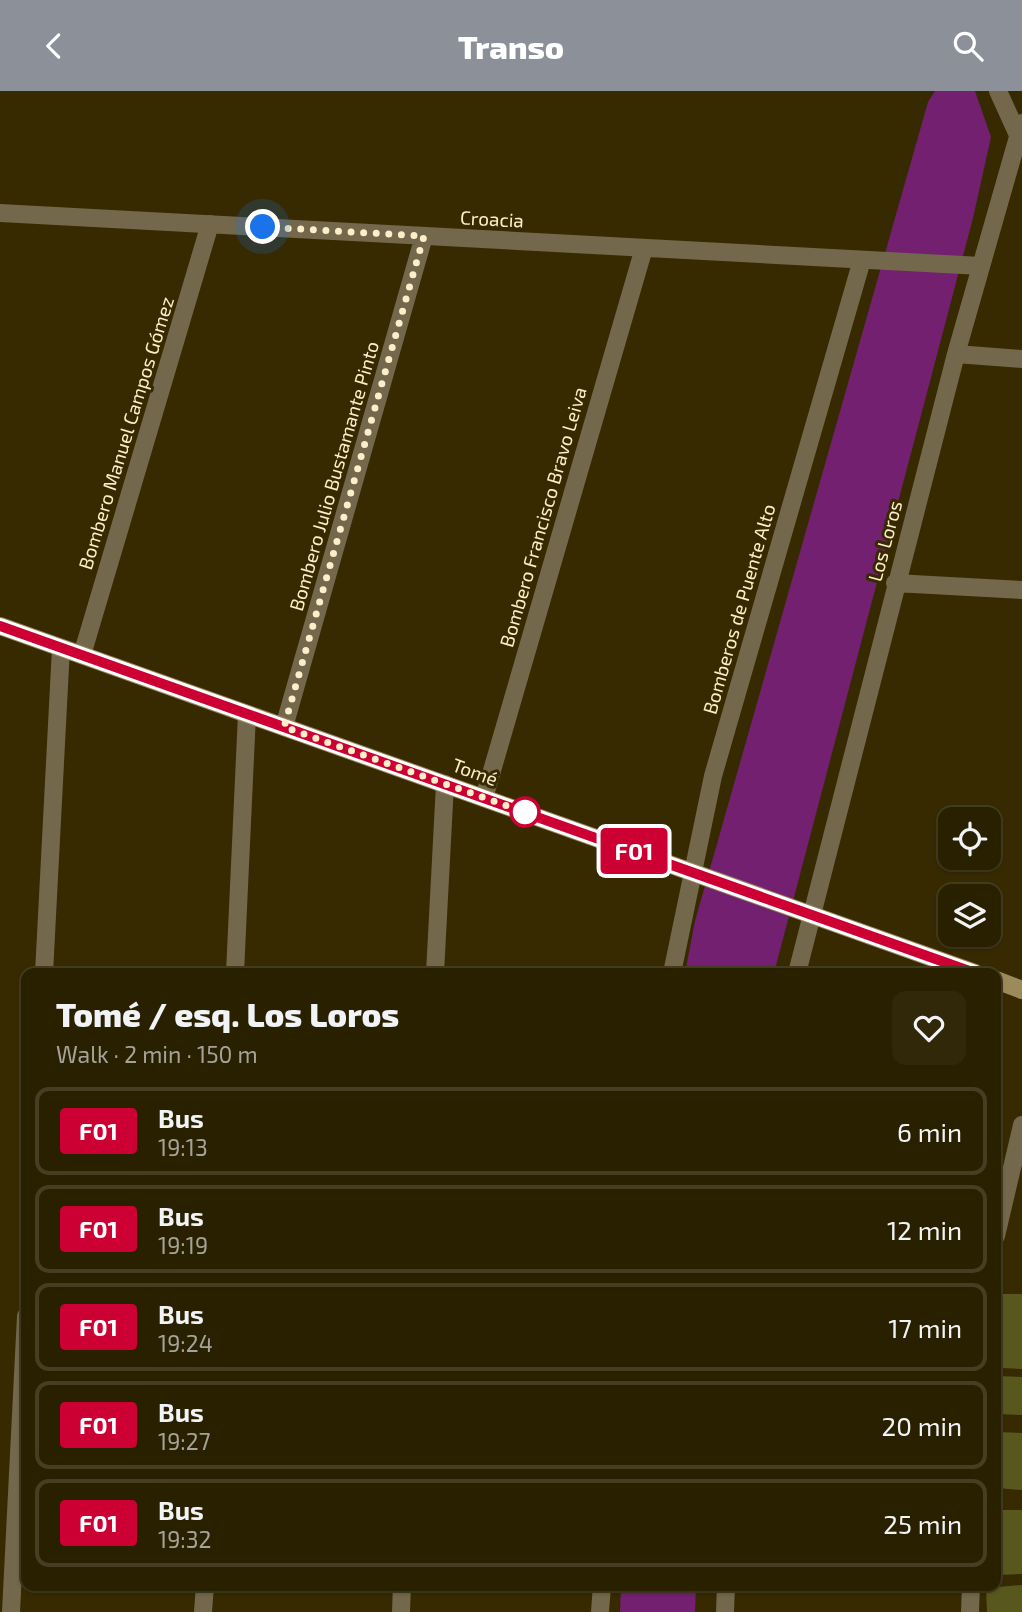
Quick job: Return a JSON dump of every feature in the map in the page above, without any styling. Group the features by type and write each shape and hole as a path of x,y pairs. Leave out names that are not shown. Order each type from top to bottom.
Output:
{"street":[{"path":"998,91 1020,129"},
{"name":"Los Loros","path":"798,968 895,583 1020,129"},
{"name":"Croacia","path":"0,213 981,266"},
{"name":"Bombero Manuel Campos Gómez","path":"82,655 209,224"},
{"name":"Bombero Julio Bustamante Pinto","path":"284,727 424,236"},
{"name":"Bombero Francisco Bravo Leiva","path":"484,798 644,248"},
{"name":"Bomberos de Puente Alto","path":"673,968 713,776 862,260"},
{"path":"956,354 1022,359"},
{"path":"895,583 1022,590"},
{"name":"Tomé","path":"0,626 961,968"},
{"path":"44,968 61,648"},
{"path":"235,968 247,714"},
{"path":"435,968 445,784"},
{"path":"1001,983 1022,990"},
{"path":"1001,1214 1022,1125"},
{"path":"11,1612 21,1415"},
{"path":"203,1612 205,1591"},
{"path":"401,1612 402,1591"},
{"path":"600,1612 601,1591"},
{"path":"725,1612 726,1591"},
{"path":"970,1612 971,1591"}],"shaded area":[{"path":"935,91 975,91 991,137 973,218 775,968 686,968 695,921 928,102"},
{"path":"621,1591 696,1591 695,1612 620,1612"}],"building":[{"path":"1003,1294 1022,1294 1022,1369 1002,1368"},
{"path":"1001,1376 1022,1377 1022,1415 1001,1414"},
{"path":"1001,1432 1022,1433 1022,1490 1001,1488"},
{"path":"1001,1510 1022,1510 1022,1574 1001,1575"},
{"path":"1022,1585 1022,1612 987,1612 986,1591 1001,1591 1001,1587"}],"bus line":[{"name":"F01","path":"0,626 961,968"}],"route":[{"path":"263,227 424,236 284,727 536,816 525,812"}]}
